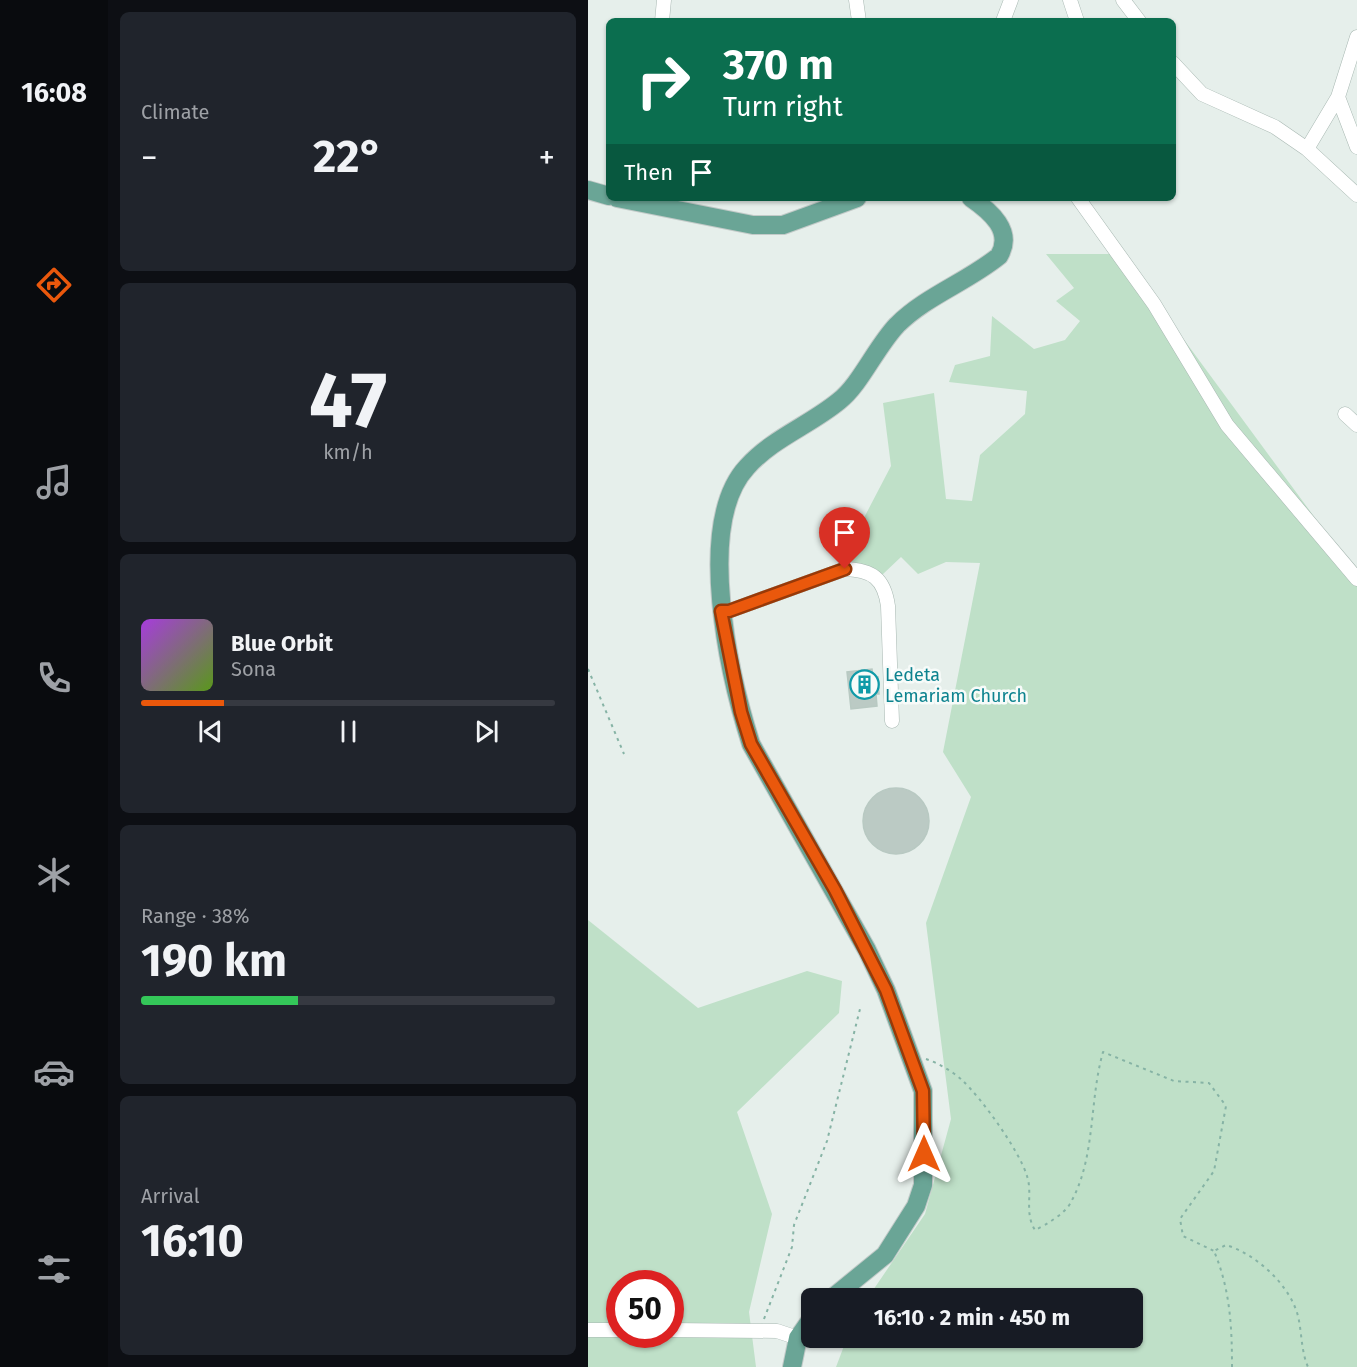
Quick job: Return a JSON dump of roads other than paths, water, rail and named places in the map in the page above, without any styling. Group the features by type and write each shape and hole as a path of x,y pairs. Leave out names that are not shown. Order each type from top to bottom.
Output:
{"main road":[{"path":"588,190 606,195"},
{"path":"632,201 753,225 783,225 849,201"},
{"path":"844,1288 885,1255 916,1206 922,1185 923,1091 912,1055 867,950 751,744 741,712 721,611 719,544 726,510 745,468 766,448 839,401 852,389 874,353 897,325 916,309 999,256 1003,240 1000,224 987,209 975,201"},
{"path":"792,1367 801,1334"}],"street":[{"path":"662,18 664,0"},
{"path":"856,0 859,18"},
{"path":"1005,18 1011,0"},
{"path":"1070,0 1076,18"},
{"path":"1123,0 1137,18"},
{"path":"1306,149 1338,98 1356,43"},
{"path":"1176,66 1202,94 1275,127 1306,149 1357,195"},
{"path":"1338,98 1357,147"},
{"path":"1080,201 1154,304 1227,425 1357,579"},
{"path":"1345,414 1357,425"},
{"path":"721,611 729,611 845,569 862,570 880,580 886,591 888,606 892,721"},
{"path":"588,1330 606,1330"},
{"path":"684,1330 777,1331 798,1338"}],"place":[{"name":"Ledeta Lemariam Church","path":"864,685"}]}
